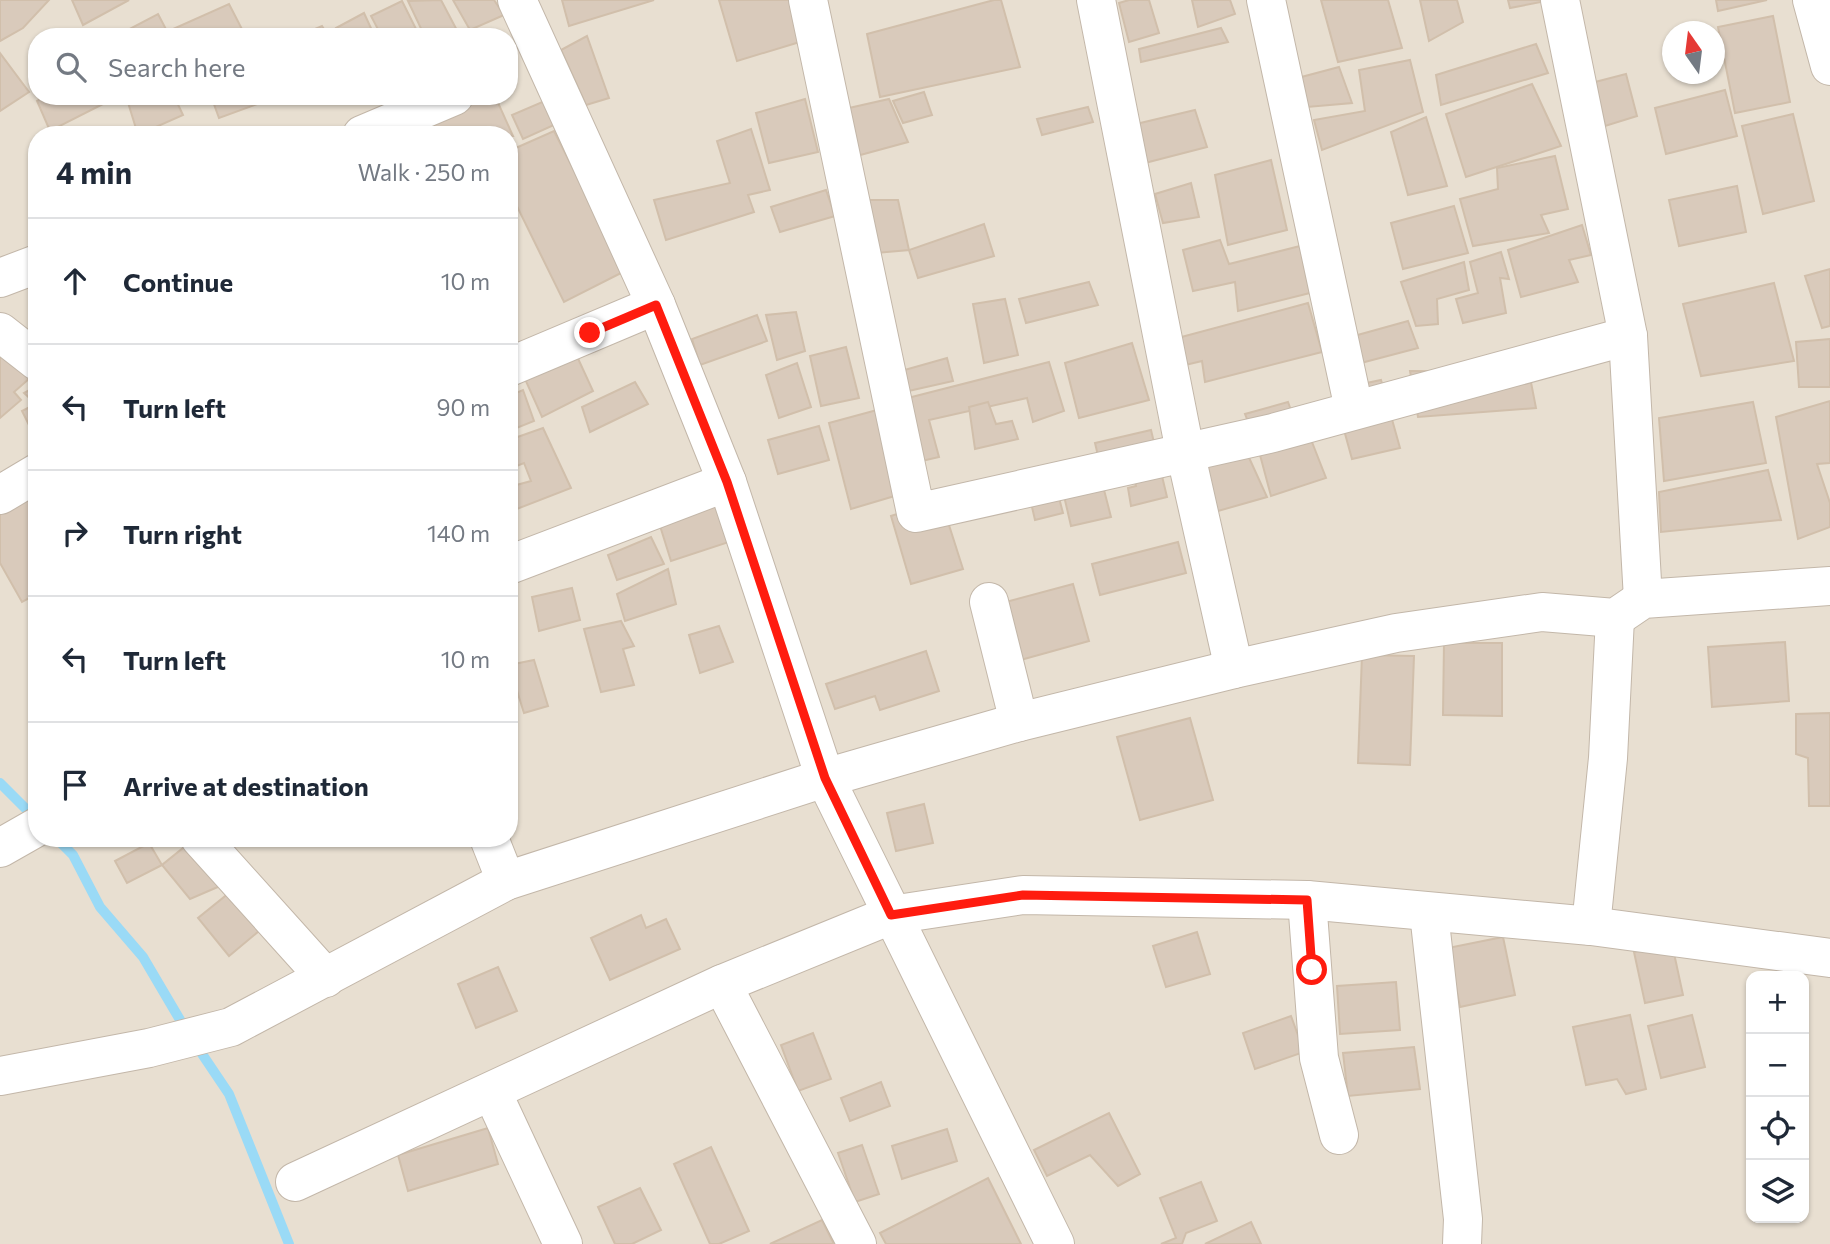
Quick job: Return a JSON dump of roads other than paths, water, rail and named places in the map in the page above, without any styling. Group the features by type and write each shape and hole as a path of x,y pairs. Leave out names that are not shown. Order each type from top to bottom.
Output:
{"street":[{"path":"808,0 916,513 1273,433 1354,408 1628,336"},
{"path":"1096,0 1185,451 1234,669"},
{"path":"1266,0 1354,408"},
{"path":"1559,0 1628,336 1629,608 1608,758 1591,926"},
{"path":"1812,0 1830,66"},
{"path":"519,1 524,59 656,305 727,482 825,778 1055,1244"},
{"path":"383,126 433,105"},
{"path":"0,278 28,267"},
{"path":"518,363 656,305"},
{"path":"0,332 28,354"},
{"path":"0,495 28,478"},
{"path":"518,562 727,482"},
{"path":"0,1076 149,1048 231,1027 506,881 825,778 1019,722 1234,669 1396,633 1542,612 1629,608 1830,586"},
{"path":"989,602 1019,722"},
{"path":"208,847 326,978"},
{"path":"493,847 506,881"},
{"path":"295,1182 722,984 891,915 1023,895 1307,900 1591,926 1830,958"},
{"path":"1307,900 1319,1058 1339,1135"},
{"path":"1429,913 1463,1219 1462,1244"},
{"path":"722,984 857,1244"},
{"path":"492,1092 563,1244"}],"waterway":[{"path":"0,783 28,811"},
{"path":"65,847 73,855 100,907 143,957 186,1030"},
{"path":"196,1045 229,1094 289,1244"}]}
